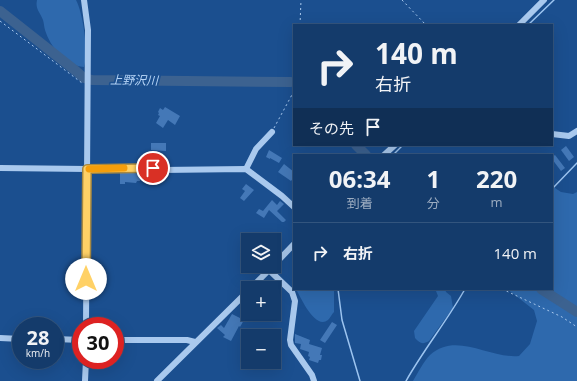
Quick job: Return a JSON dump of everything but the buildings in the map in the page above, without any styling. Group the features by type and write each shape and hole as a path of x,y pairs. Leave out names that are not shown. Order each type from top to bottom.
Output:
{"street":[{"path":"84,0 88,30 86,317"},
{"path":"520,24 544,0"},
{"path":"553,134 569,136 577,131"},
{"path":"246,169 256,149 272,132"},
{"path":"385,154 394,146"},
{"path":"0,168 87,169 146,167 161,170 246,169 293,206"},
{"path":"281,258 293,245"},
{"path":"258,281 266,273"},
{"path":"277,273 292,292 295,301 290,340 291,345 312,375 314,381"},
{"path":"157,381 241,297"},
{"path":"0,338 12,339"},
{"path":"124,340 188,340 196,342"},
{"path":"85,381 86,369"}],"path":[{"path":"300,24 301,0"},
{"path":"402,0 425,24"},
{"path":"0,21 88,86"},
{"path":"272,132 293,93"},
{"path":"504,290 562,317 577,327"}],"shaded area":[{"path":"37,0 76,0 81,14 86,43 84,67 71,63 59,54 47,36 43,20 37,8"},
{"path":"553,187 561,192 573,194 577,192 577,381 413,381 430,355 440,348 451,345 473,348 508,356 519,356 530,344 537,321 534,310 508,290 553,290"},
{"path":"297,290 334,290 334,312 328,320 323,322 318,321 313,317"},
{"path":"434,290 445,290 451,296 453,308 429,341 421,343 415,338 414,331 438,296"}],"waterway":[{"path":"529,24 554,0"},
{"name":"上野沢川","path":"0,11 84,78 92,80 291,82"},
{"name":"上野沢川","path":"357,146 365,154"},
{"path":"394,154 402,146"},
{"path":"553,188 577,163"},
{"path":"338,290 342,320 360,381"},
{"path":"406,381 464,290"},
{"name":"上野沢川","path":"543,290 577,312"}],"slow traffic":[{"path":"89,169 124,168"}],"route":[{"path":"86,279 87,169 153,168"}]}
